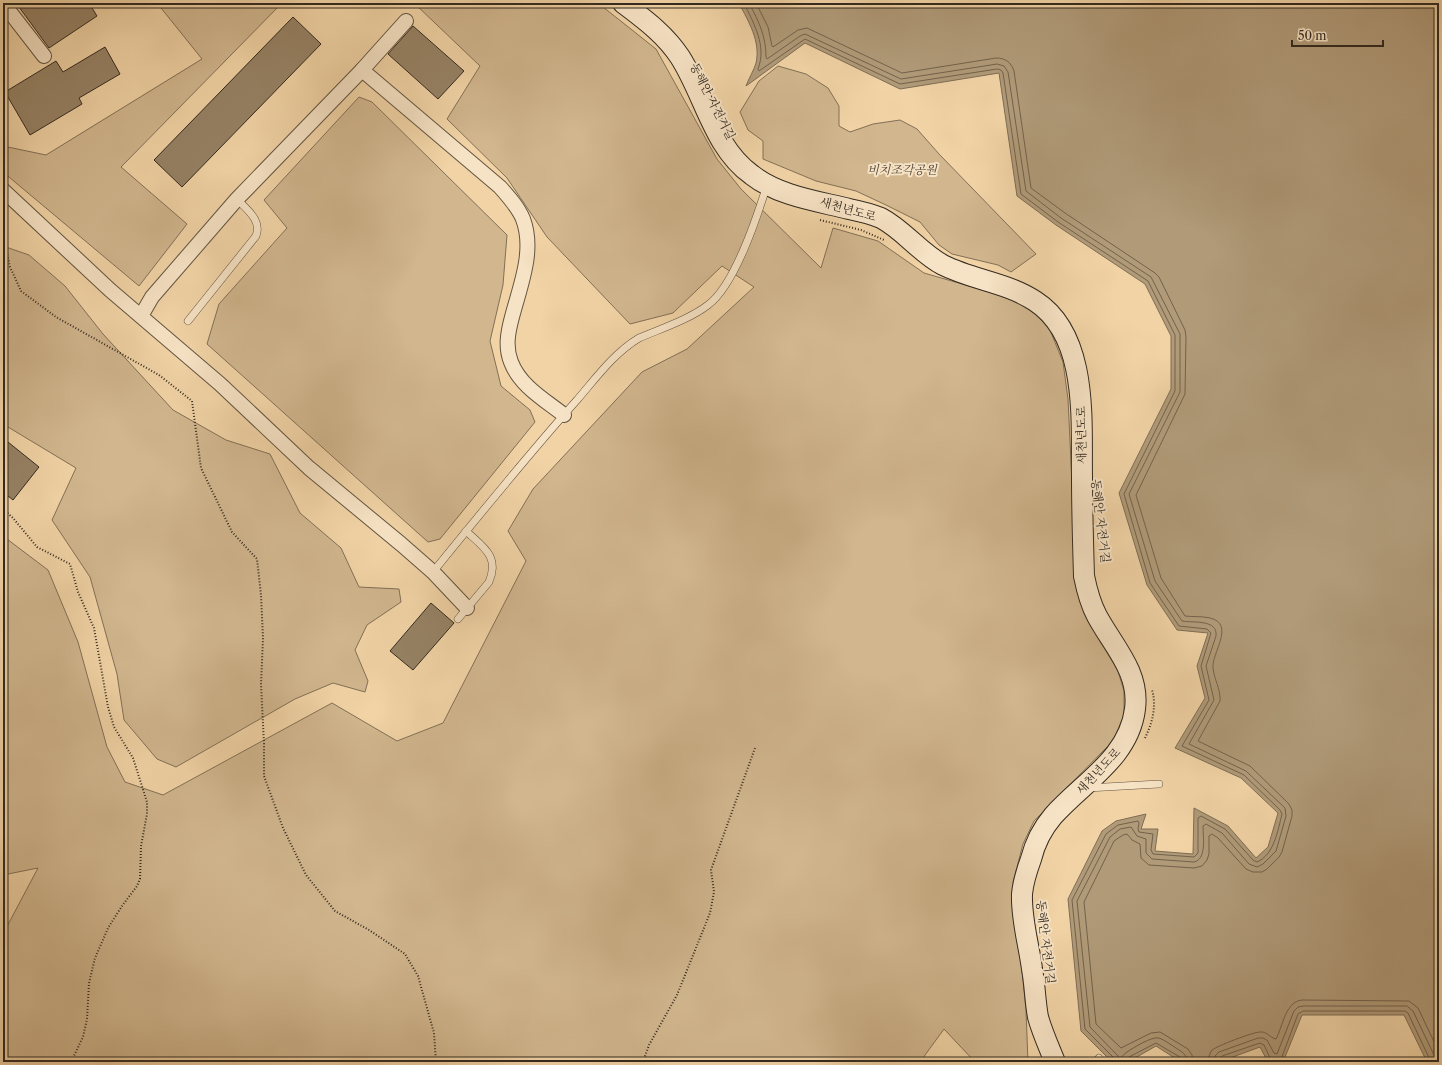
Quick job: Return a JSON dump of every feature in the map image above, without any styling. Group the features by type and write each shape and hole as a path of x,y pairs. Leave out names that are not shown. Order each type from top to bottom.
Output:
{"street":[{"name":"새천년도로","path":"623,3 656,29 670,43 688,72 718,136 740,165 752,176 767,185 790,193 880,218 908,238 928,256 943,265 961,273 1022,293 1037,302 1051,314 1061,327 1068,341 1075,363 1080,398 1084,576 1087,591 1098,618 1127,665 1133,679 1136,707 1133,722 1125,741 1119,750 1083,788 1053,816 1043,830 1035,845 1025,878 1022,894 1022,910 1038,1017 1055,1062"},
{"path":"3,5 44,56"},
{"path":"141,316 152,298 237,199 362,70 406,21"},
{"path":"362,70 500,187 523,218 527,232 527,263 508,332 508,352 511,362 523,381 564,415"},
{"path":"3,190 110,290 220,384 309,468 433,572 462,614"}],"lane":[{"path":"433,572 564,415 618,354 630,343 700,311 716,299 739,259 755,222 767,185"},
{"path":"188,321 256,236 258,225 256,220 237,199"},
{"path":"462,614 489,582 492,575 493,566 491,557 487,550 466,531"},
{"path":"1083,788 1160,784"}],"path":[{"path":"818,220 861,230 886,242"},
{"path":"3,234 10,267 21,291 56,317 159,376 192,401 201,468 232,532 258,559 263,638 261,684 264,776 283,828 306,876 335,911 369,930 405,954 418,976 434,1033 436,1062"},
{"path":"3,509 13,518 37,547 70,564 78,592 94,628 108,707 114,728 133,758 147,802 147,814 141,846 140,879 137,886 108,928 95,958 88,983 87,1019 72,1062"},
{"path":"1144,739 1152,720 1154,706 1151,686"},
{"path":"643,1062 650,1045 677,996 710,913 714,892 711,870 755,748"}],"green space":[{"path":"157,3 282,3 121,167 187,224 139,286 3,172 3,146 46,155 202,59"},
{"path":"414,3 598,3 656,49 717,159 741,189 821,268 833,228 878,241 924,273 1007,297 1032,309 1050,330 1063,362 1068,399 1077,589 1117,668 1124,691 1124,715 1113,741 1034,821 1023,844 1013,882 1026,1010 1028,1062 975,1062 944,1029 920,1062 3,1062 3,934 38,868 3,875 3,536 48,570 78,642 107,747 125,782 163,795 332,703 397,741 443,723 526,561 508,531 533,489 642,372 687,349 754,287 722,266 673,313 630,324 547,237 507,178 447,119 480,66"},
{"name":"비치조각공원","path":"778,66 806,74 828,88 839,106 839,126 850,132 873,124 900,120 917,129 939,154 1036,254 1011,272 998,265 952,254 939,245 920,222 856,191 816,181 763,159 763,141 748,130 740,112 759,81"},
{"path":"359,97 372,102 507,235 503,285 490,341 501,386 530,410 535,422 440,539 428,542 207,344 219,304 287,228 264,200"},
{"path":"3,246 29,255 65,286 103,334 173,410 226,440 270,454 300,513 341,548 359,587 399,589 401,602 367,625 355,650 368,681 365,692 333,683 295,699 176,767 157,759 124,720 117,674 90,577 52,520 76,468 3,424"}],"water":[{"path":"739,3 1439,3 1439,1062 1427,1062 1404,1015 1302,1015 1283,1062 1268,1062 1260,1047 1219,1062 1181,1062 1156,1046 1128,1062 1112,1062 1081,1031 1068,899 1102,831 1116,821 1146,814 1141,829 1158,829 1155,851 1193,854 1194,808 1228,826 1256,858 1268,847 1278,813 1241,778 1175,748 1205,698 1197,666 1208,633 1177,630 1147,585 1119,493 1171,389 1171,336 1145,284 1056,225 1017,196 999,73 900,89 805,43 746,86 756,63 757,47 750,24"}],"building":[{"path":"16,3 89,3 97,16 49,48"},
{"path":"293,17 321,44 182,187 154,160"},
{"path":"413,26 464,71 438,99 388,54"},
{"path":"105,47 120,74 79,98 82,104 30,135 5,92 56,61 63,72"},
{"path":"3,438 39,467 13,500 3,492"},
{"path":"431,603 454,623 413,670 390,651"}]}
